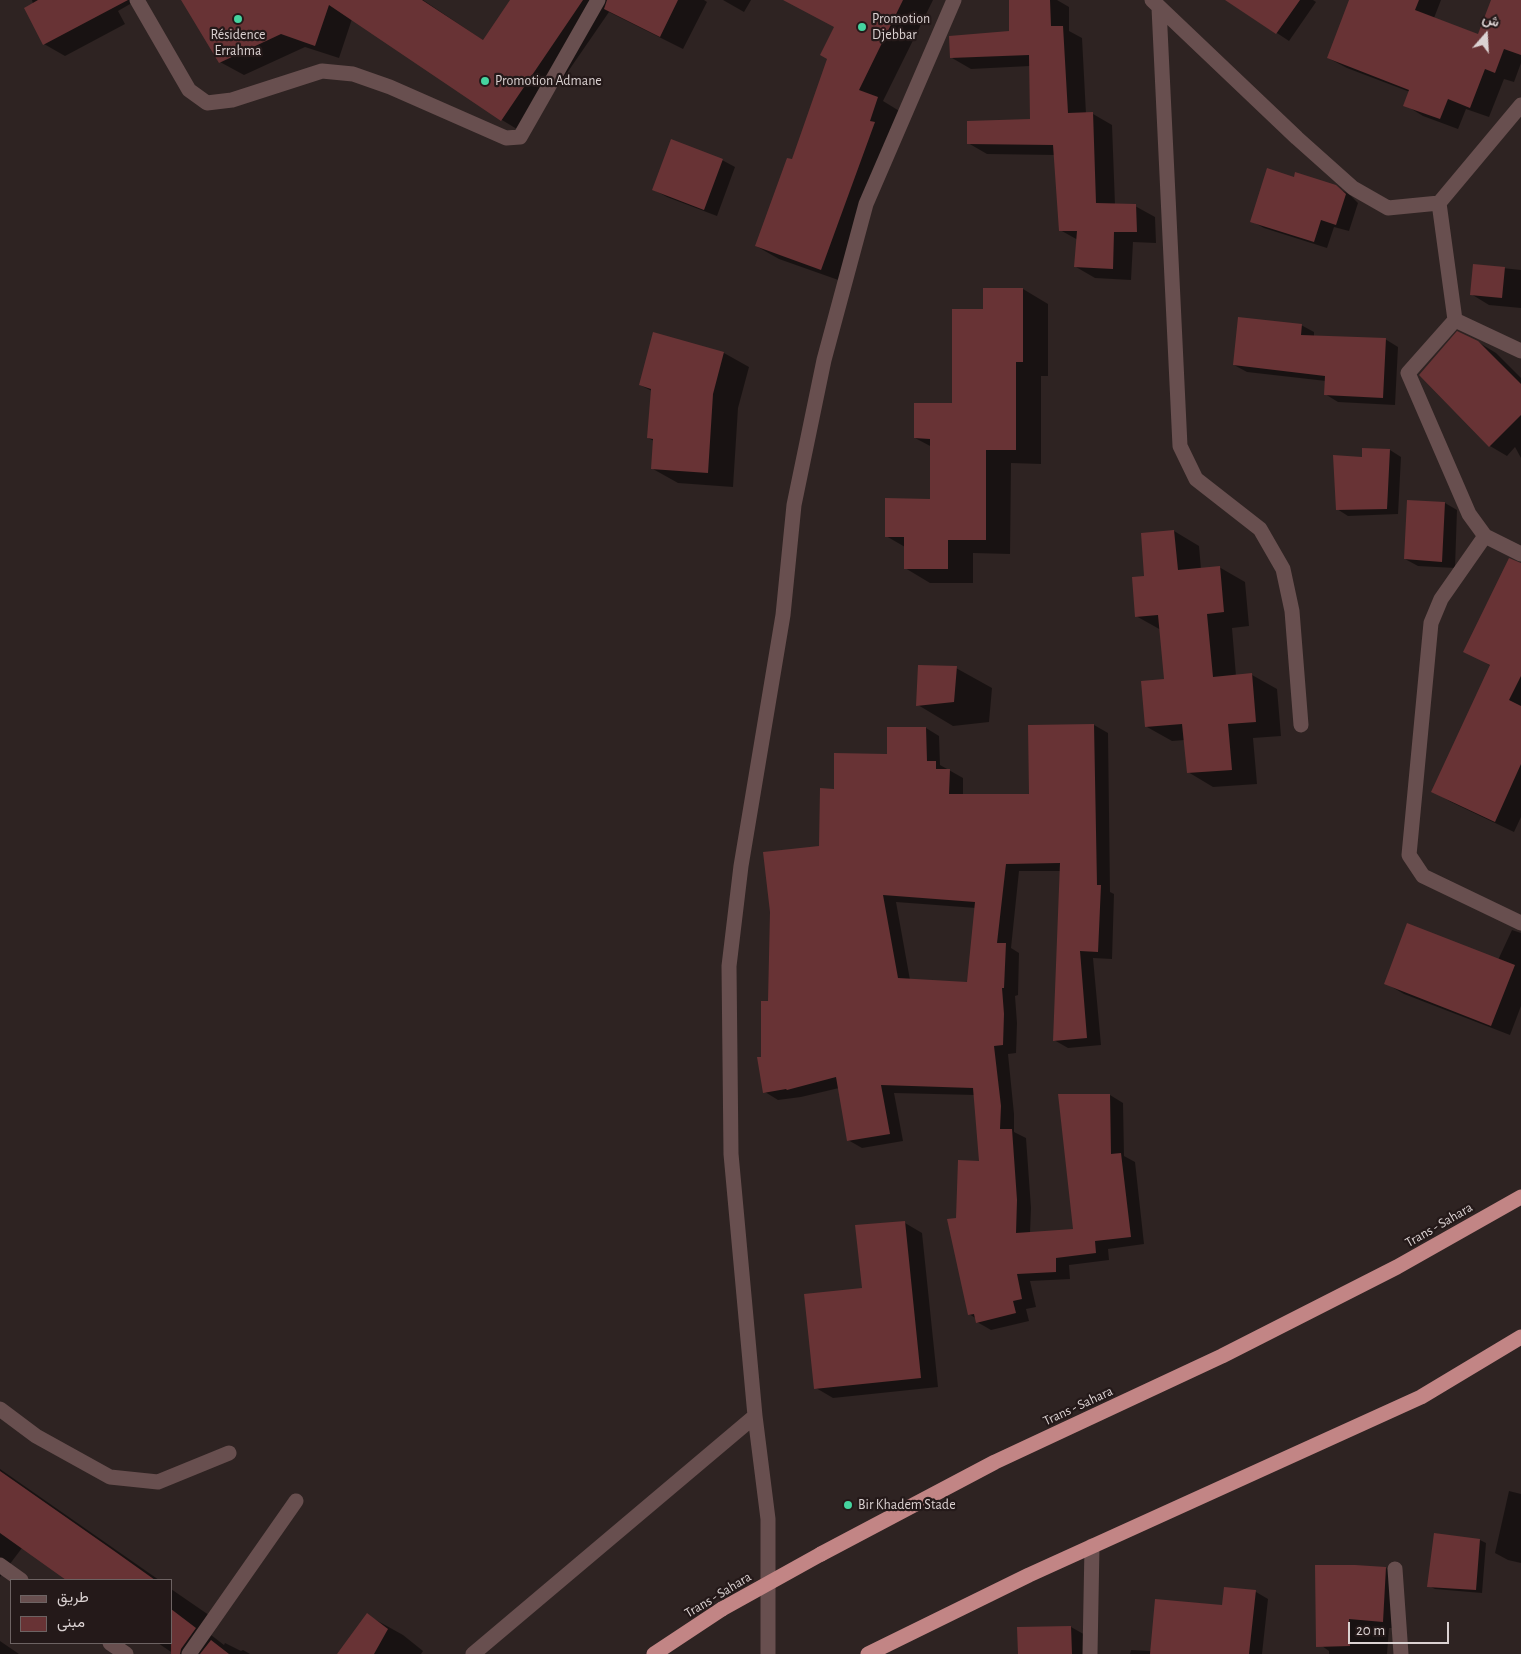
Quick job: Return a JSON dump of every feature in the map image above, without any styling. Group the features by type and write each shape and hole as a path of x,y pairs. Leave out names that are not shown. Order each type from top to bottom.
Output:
{"highway":[{"name":"Trans - Sahara","path":"654,1654 722,1609 995,1462 1222,1356 1389,1272 1521,1197"},
{"path":"868,1654 1029,1575 1422,1397 1521,1337"}],"street":[{"path":"137,0 189,90 206,103 232,100 322,71 353,74 390,87 506,138 520,137 598,0"},
{"path":"768,1654 768,1519 755,1416 730,1144 729,966 742,866 783,615 794,505 824,360 866,204 954,0"},
{"path":"1156,4 1297,138 1353,188 1388,208 1439,203 1521,106"},
{"path":"1156,4 1180,446 1196,479 1260,529 1283,569 1292,611 1301,725"},
{"path":"1439,203 1455,320 1408,373 1469,514 1485,536 1521,554"},
{"path":"1455,320 1521,350"},
{"path":"1485,536 1441,599 1431,623 1409,855 1423,876 1521,923"},
{"path":"0,1409 36,1436 110,1476 158,1482 229,1453"},
{"path":"473,1654 755,1416"},
{"path":"188,1654 296,1501"},
{"path":"1090,1654 1092,1546"},
{"path":"0,1565 20,1579"},
{"path":"1395,1569 1400,1654"},
{"path":"111,1644 126,1654"}],"building":[{"path":"38,0 128,0 43,45 24,8"},
{"name":"Promotion Admane","path":"181,0 422,0 483,40 510,0 583,0 501,121 329,5 315,46 281,34 219,63"},
{"path":"607,0 678,0 660,37 604,9"},
{"path":"783,0 903,0 859,90 878,97 870,121 875,122 821,270 755,246 787,158 792,159 827,59 820,55 834,27"},
{"path":"1009,0 1050,0 1051,26 1063,26 1068,113 1093,112 1096,203 1136,204 1137,232 1114,232 1113,269 1074,267 1077,231 1059,231 1053,145 967,144 967,121 1030,119 1029,55 950,58 949,36 1009,31"},
{"path":"1225,0 1300,0 1276,34"},
{"path":"1349,0 1419,0 1415,10 1478,34 1491,0 1521,0 1521,55 1504,49 1495,73 1485,69 1470,108 1448,99 1440,119 1403,106 1409,90 1327,58"},
{"path":"671,139 723,159 704,210 652,190"},
{"path":"1267,168 1294,177 1295,172 1336,185 1346,194 1336,225 1321,220 1314,242 1250,222"},
{"path":"1473,264 1505,267 1502,298 1470,295"},
{"path":"983,288 1023,288 1023,362 1016,362 1016,450 986,450 986,540 948,540 948,569 904,569 904,537 885,537 885,498 930,499 930,439 914,438 914,403 952,403 952,309 983,309"},
{"path":"1238,317 1302,324 1301,335 1386,338 1383,398 1324,395 1325,376 1233,365"},
{"path":"1457,331 1478,341 1521,384 1521,415 1489,447 1419,375"},
{"path":"653,332 724,352 713,394 708,473 651,469 653,439 647,438 651,389 639,385"},
{"path":"1362,448 1390,449 1387,509 1336,510 1333,455 1362,457"},
{"path":"1407,500 1445,502 1442,562 1404,559"},
{"path":"1174,530 1178,570 1220,566 1224,612 1207,614 1213,677 1252,673 1256,722 1228,724 1232,770 1187,773 1182,724 1145,727 1141,681 1164,679 1158,615 1135,617 1132,577 1144,576 1141,533"},
{"path":"1509,558 1521,563 1521,676 1509,700 1521,706 1521,764 1495,822 1431,792 1490,665 1463,652"},
{"path":"918,665 957,666 954,702 916,706"},
{"path":"1094,724 1097,885 1101,885 1098,952 1080,951 1087,1038 1053,1041 1060,863 1006,864 997,943 1006,943 1004,988 1002,988 1004,1014 1003,1045 994,1046 1001,1106 1000,1129 1012,1129 1017,1200 1016,1233 1073,1229 1058,1094 1110,1094 1111,1154 1121,1153 1131,1237 1095,1241 1096,1253 1056,1258 1056,1272 1017,1274 1022,1299 1013,1301 1016,1313 976,1323 974,1314 968,1315 947,1219 956,1218 958,1160 979,1161 973,1088 881,1085 890,1134 847,1141 836,1077 787,1090 763,1093 757,1057 761,1057 761,1001 768,1001 770,912 763,852 819,846 820,788 834,789 834,753 887,754 887,727 926,727 927,761 936,761 936,769 950,769 949,794 1029,794 1028,725","holes":["883,895 975,902 967,982 898,978"]},
{"path":"1407,923 1515,965 1491,1026 1384,984"},
{"path":"905,1221 921,1378 814,1389 804,1294 862,1288 855,1225"},
{"path":"0,1471 154,1579 65,1579 0,1533"},
{"path":"1434,1533 1480,1539 1476,1590 1427,1587"},
{"path":"1315,1565 1386,1567 1383,1622 1349,1619 1350,1646 1316,1647"},
{"path":"1224,1587 1256,1590 1249,1654 1150,1654 1155,1599 1222,1605"},
{"path":"172,1610 196,1628 181,1649 180,1654 171,1654"},
{"path":"367,1613 388,1629 374,1654 337,1654"},
{"path":"1071,1626 1072,1654 1018,1654 1017,1627"},
{"path":"211,1640 229,1654 200,1654"}],"place":[{"name":"Résidence Errahma","path":"238,19"},
{"name":"Promotion Djebbar","path":"862,27"},
{"name":"Promotion Admane","path":"485,81"},
{"name":"Bir Khadem Stade","path":"848,1505"}]}
